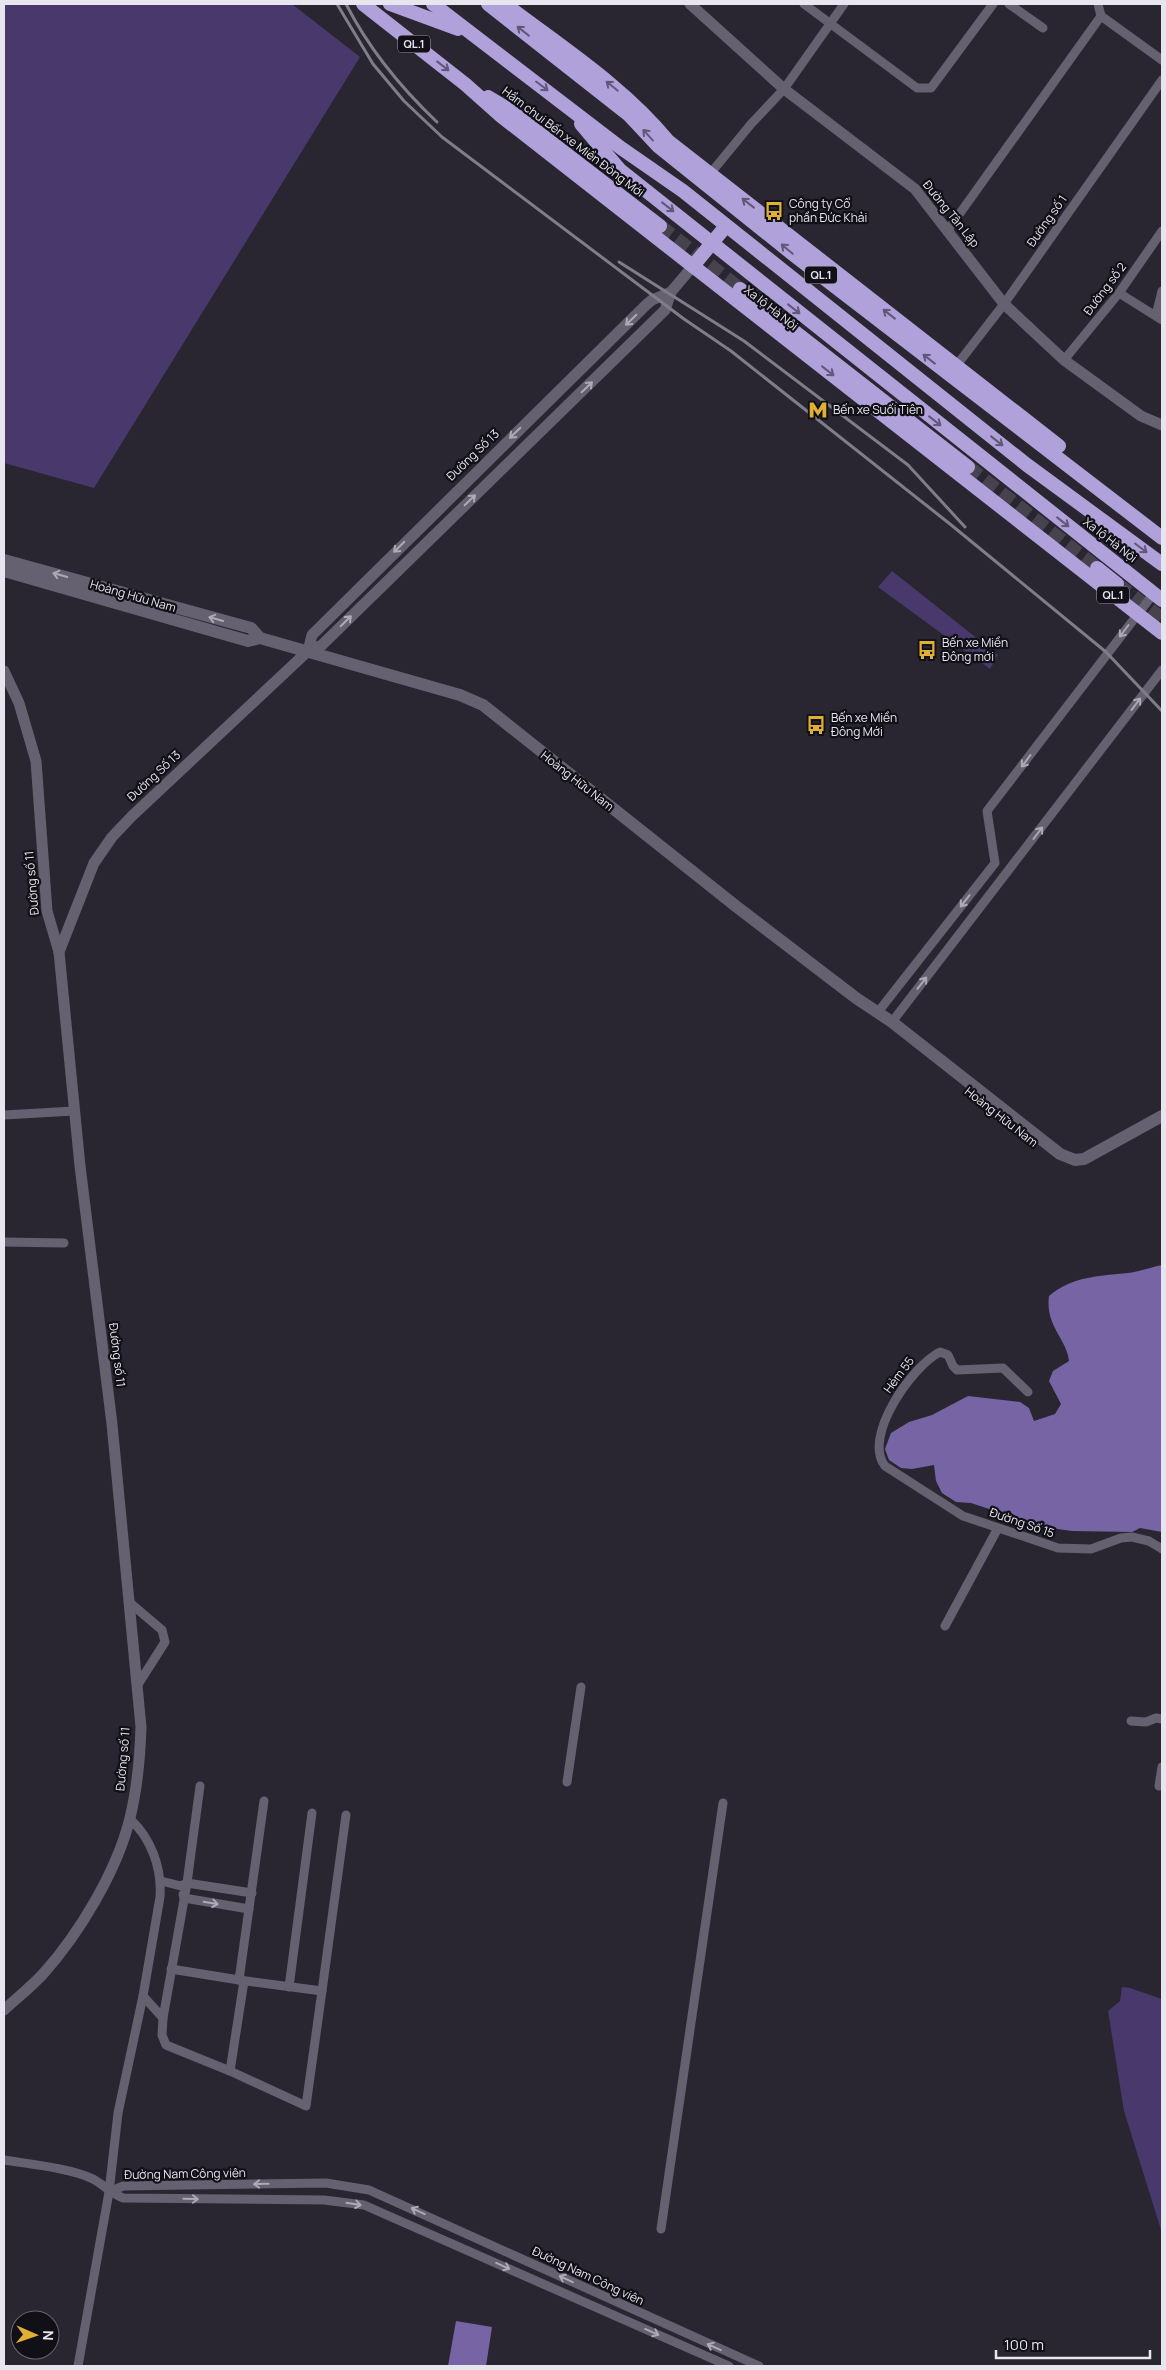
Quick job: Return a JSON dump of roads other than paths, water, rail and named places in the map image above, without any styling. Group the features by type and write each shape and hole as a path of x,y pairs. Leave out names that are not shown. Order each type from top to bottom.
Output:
{"highway":[{"name":"Xa lộ Hà Nội","path":"363,4 465,84 501,116 1162,633"},
{"name":"QL.1","path":"390,4 475,36"},
{"name":"Xa lộ Hà Nội","path":"433,4 726,226 1027,464 1162,564"},
{"name":"QL.1","path":"488,4 629,115 658,146 1074,464 1162,538"},
{"name":"QL.1","path":"505,4 613,86 646,115 668,141 953,370"},
{"name":"Hầm chui Bến xe Miền Đông Mới","path":"465,84 505,107 660,226"},
{"name":"Xa lộ Hà Nội","path":"559,99 620,170 1158,596"},
{"path":"693,266 726,226"},
{"path":"740,289 968,467"},
{"name":"QL.1","path":"1074,464 1162,527"},
{"name":"QL.1","path":"1097,568 1117,584"}],"main road":[{"name":"Hoàng Hữu Nam","path":"4,560 251,628 260,638"},
{"name":"Hoàng Hữu Nam","path":"4,571 248,641 260,638 308,651 394,678 460,695 483,705 737,907 856,998 892,1022 1067,1158 1074,1160 1084,1159 1162,1116"},
{"name":"Hoàng Hữu Nam","path":"856,998 873,1018 1065,1165 1075,1167 1086,1165 1162,1125"}],"street":[{"name":"Đường Tân Lập","path":"690,4 784,89 916,189 1004,304 1064,360 1141,416 1162,425"},
{"path":"804,4 917,88 924,90 931,88 993,4"},
{"path":"710,174 750,124 784,89 844,4"},
{"path":"1009,4 1043,28"},
{"path":"1098,4 1101,16 1162,60"},
{"path":"948,230 1101,16"},
{"name":"Đường số 1","path":"953,370 1004,304 1162,80"},
{"name":"Đường số 2","path":"1064,360 1119,292 1162,231"},
{"name":"Đường Số 13","path":"59,952 94,863 112,837 145,803 308,651 322,645 665,310 671,292 693,266"},
{"path":"1119,292 1159,318 1162,291"},
{"name":"Đường Số 13","path":"308,651 312,635 548,401 646,305 652,300 671,292"},
{"path":"548,401 560,413"},
{"path":"878,1012 995,863 987,811 1137,614 1158,596"},
{"path":"892,1022 1162,670"},
{"name":"Đường số 11","path":"4,671 19,703 36,761 47,911 59,952 74,1111 112,1424 141,1728 139,1762 130,1819 115,1861 89,1910 43,1973 4,2010"},
{"path":"4,1115 74,1111"},
{"path":"4,1242 64,1243"},
{"name":"Hẻm 55","path":"884,1466 878,1454 878,1443 894,1401 917,1370 934,1355 945,1352 957,1370 1003,1368 1028,1392"},
{"name":"Đường Số 15","path":"884,1466 963,1516 1058,1548 1085,1550 1121,1538 1132,1537 1149,1541 1162,1548"},
{"path":"945,1626 998,1528"},
{"path":"129,1602 162,1630 164,1635 164,1642 138,1686"},
{"path":"567,1782 581,1687"},
{"path":"1131,1722 1146,1722 1156,1718 1162,1719"},
{"path":"1159,1786 1162,1767"},
{"path":"200,1786 184,1885 184,1898 163,2018 162,2035 166,2046 230,2071 306,2106 346,1815"},
{"path":"230,2071 264,1801"},
{"path":"660,2229 722,1803"},
{"path":"288,1987 312,1813"},
{"path":"78,2366 109,2192 118,2114 143,1996 161,1881 146,1836 130,1819"},
{"path":"161,1881 252,1893"},
{"path":"184,1898 249,1909"},
{"path":"171,1969 241,1981 322,1991"},
{"path":"143,1996 163,2018"},
{"path":"4,2160 53,2167 93,2179 109,2192"},
{"name":"Đường Nam Công viên","path":"109,2192 123,2186 326,2183 369,2190 758,2366"},
{"path":"166,2199 168,2186"},
{"name":"Đường Nam Công viên","path":"109,2192 123,2198 324,2200 364,2205 730,2366"},
{"path":"730,2366 735,2356"}],"tunnel":[{"path":"660,226 740,289"},
{"path":"968,467 1097,568"},
{"path":"1117,584 1162,619"}],"railway":[{"path":"337,4 373,64 404,101 442,137 684,319 731,351 950,524 1106,652 1162,711"},
{"path":"346,4 355,21 386,67 437,122"},
{"path":"619,262 744,341 908,465 965,527"}],"place":[{"name":"Công ty Cổ phần Đức Khải","path":"774,211"},
{"name":"Bến xe Suối Tiên","path":"818,410"},
{"name":"Bến xe Miền Đông mới","path":"927,650"},
{"name":"Bến xe Miền Đông Mới","path":"816,725"}]}
